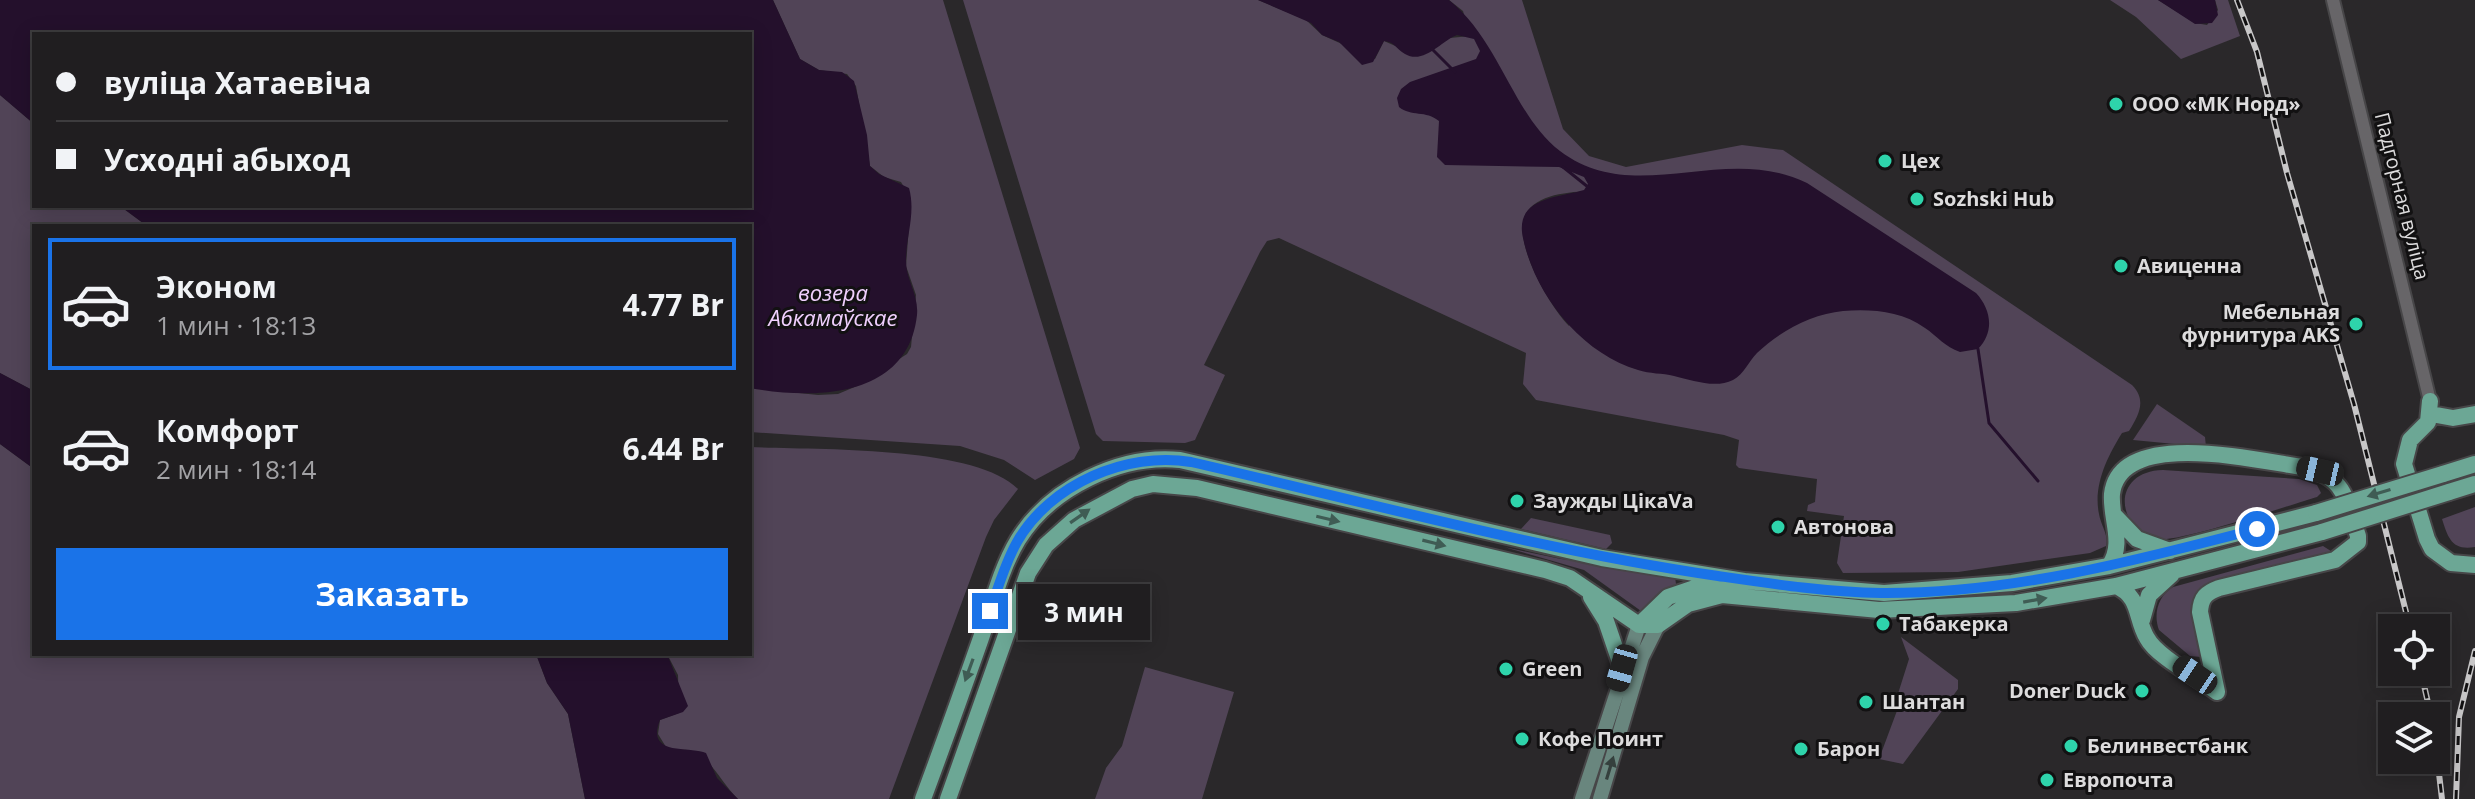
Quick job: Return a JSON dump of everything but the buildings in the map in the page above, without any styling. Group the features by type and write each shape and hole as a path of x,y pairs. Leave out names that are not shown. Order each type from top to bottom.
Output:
{"main road":[{"path":"2475,414 2453,418 2431,407 2428,422 2410,440 2404,464 2432,549 2455,565 2475,565"},
{"path":"2109,566 2116,546 2112,513 2116,480 2138,459 2168,453 2302,467 2334,479 2342,486 2358,536 2358,542 2349,552 2335,560 2219,588 2205,595 2200,612 2217,692 2152,644 2132,597 2116,586"},
{"path":"923,799 1018,539 1043,511 1100,473 1137,461 1180,460 1602,558 1744,581 1884,593 2012,583 2109,566 2316,513 2475,464"},
{"path":"948,799 1028,573 1058,532 1112,497 1153,484 1197,488 1545,570 1579,583 1639,625 1658,625"},
{"path":"1600,799 1642,657 1658,625 1688,604 1722,595 1845,608 1919,611 2016,603 2116,586 2177,571 2322,532 2475,484"},
{"path":"2112,513 2137,539 2172,551"},
{"path":"1476,554 1481,530"},
{"path":"2142,621 2149,595 2177,571"},
{"path":"1582,799 1622,668 1639,625 1658,603 1684,589 1744,581"},
{"path":"1579,583 1606,621 1622,668"},
{"path":"1603,733 1620,738"}],"street":[{"name":"Падгорная вуліца","path":"2333,0 2431,407"}],"shaded area":[{"path":"773,0 943,0 1080,448 1074,459 1035,480 1004,460 960,446 752,432 752,388 838,394 857,386 907,354 911,347 916,295 906,266 911,199 901,182 884,177 870,166 856,86 847,74 819,70 800,59"},
{"path":"963,0 1258,0 1306,20 1322,35 1375,59 1384,41 1418,56 1450,38 1470,36 1463,11 1449,0 1522,0 1563,129 1589,156 1626,167 1742,145 1783,150 2132,385 2140,402 2136,419 2129,431 2122,433 2116,442 2100,482 2098,503 2106,546 2090,553 1958,572 1843,573 1837,563 1844,516 1807,511 1808,505 1815,502 1817,479 1739,468 1736,465 1739,440 1724,435 1536,400 1523,384 1526,353 1279,238 1267,241 1260,252 1204,365 1225,375 1195,440 1185,443 1103,441 1096,434","holes":["1602,190 1569,326 1551,303 1533,269 1526,251 1524,219 1530,208 1545,198"]},
{"path":"2110,0 2158,0 2195,23 2207,25 2218,10 2215,0 2228,0 2240,36 2181,59 2136,17"},
{"path":"0,95 32,122 32,208 123,208 144,224 32,224 32,390 0,373"},
{"path":"2157,404 2205,437 2206,447 2133,440"},
{"path":"0,444 32,468 32,656 537,656 547,683 568,714 585,799 0,799"},
{"path":"752,447 852,450 931,457 967,464 997,475 1018,489 994,520 986,537 889,799 738,799 699,755 666,747 658,734 660,720 679,713 678,675 668,656 752,656"},
{"path":"2163,470 2299,479 2317,485 2321,493 2317,497 2211,529 2160,539 2134,525 2125,502 2127,490 2134,480 2146,473"},
{"path":"2475,507 2475,547 2456,545 2442,519"},
{"path":"1531,518 1610,535 1612,543 1606,549 1521,529"},
{"path":"2323,546 2334,553 2202,589 2201,657 2190,656 2159,630 2158,606 2173,587"},
{"path":"1504,547 1561,559 1666,571 1675,577 1676,584 1641,611 1584,570"},
{"path":"1901,637 1958,680 1958,689 1903,764 1879,759 1898,708 1896,700 1909,659"},
{"path":"1145,667 1234,692 1202,799 1095,799 1106,768 1122,746"}],"water":[{"name":"возера Абкамаўскае","path":"0,0 773,0 800,59 819,70 842,72 854,81 867,135 870,166 879,174 909,188 911,215 906,261 917,315 910,342 896,363 877,378 829,392 775,392 752,388 752,224 144,224 123,208 752,208 752,32 32,32 32,122 0,95"},
{"path":"1258,0 1449,0 1481,36 1530,118 1560,151 1589,167 1618,174 1744,169 1775,172 1807,183 1976,293 1988,313 1987,335 1978,349 1960,352 1906,318 1875,311 1843,311 1808,320 1786,331 1757,353 1737,377 1726,383 1704,383 1638,370 1617,362 1580,336 1564,319 1538,280 1523,238 1522,224 1531,207 1551,198 1584,190 1588,184 1584,177 1559,167 1445,165 1437,157 1439,121 1399,107 1397,98 1401,89 1410,82 1476,59 1480,51 1474,39 1457,35 1419,57 1405,54 1384,41 1373,62 1362,65 1339,42 1322,35 1311,23"},
{"path":"2158,0 2215,0 2218,15 2212,23 2195,24"},
{"path":"0,373 32,390 32,468 0,444"},
{"path":"537,656 668,656 688,706 683,712 660,720 659,740 671,748 706,753 717,778 738,799 585,799 568,714 547,683"}],"waterway":[{"path":"1432,49 1455,72"},
{"path":"1563,167 1588,187"},
{"path":"1978,349 1989,423 2038,481"}],"railway":[{"path":"2237,0 2257,52 2287,173 2354,404 2406,614"},
{"path":"2456,799 2459,717 2475,651"},
{"path":"2424,686 2428,702"},
{"path":"2439,774 2442,799"}],"place":[{"name":"ООО «МК Норд»","path":"2116,104"},
{"name":"Цех","path":"1885,161"},
{"name":"Sozhski Hub","path":"1917,199"},
{"name":"Авиценна","path":"2121,266"},
{"name":"Мебельная фурнитура AKS","path":"2356,324"},
{"name":"Заужды ЦікаVа","path":"1517,501"},
{"name":"Автонова","path":"1778,527"},
{"name":"Табакерка","path":"1883,624"},
{"name":"Green","path":"1506,669"},
{"name":"Doner Duck","path":"2142,691"},
{"name":"Шантан","path":"1866,702"},
{"name":"Кофе Поинт","path":"1522,739"},
{"name":"Белинвестбанк","path":"2071,746"},
{"name":"Барон","path":"1801,749"},
{"name":"Европочта","path":"2047,780"}],"route":[{"path":"990,611 1018,539 1043,511 1100,473 1122,464 1151,459 1191,462 1602,558 1820,590 1884,593 2012,583 2109,566 2257,529"}]}
